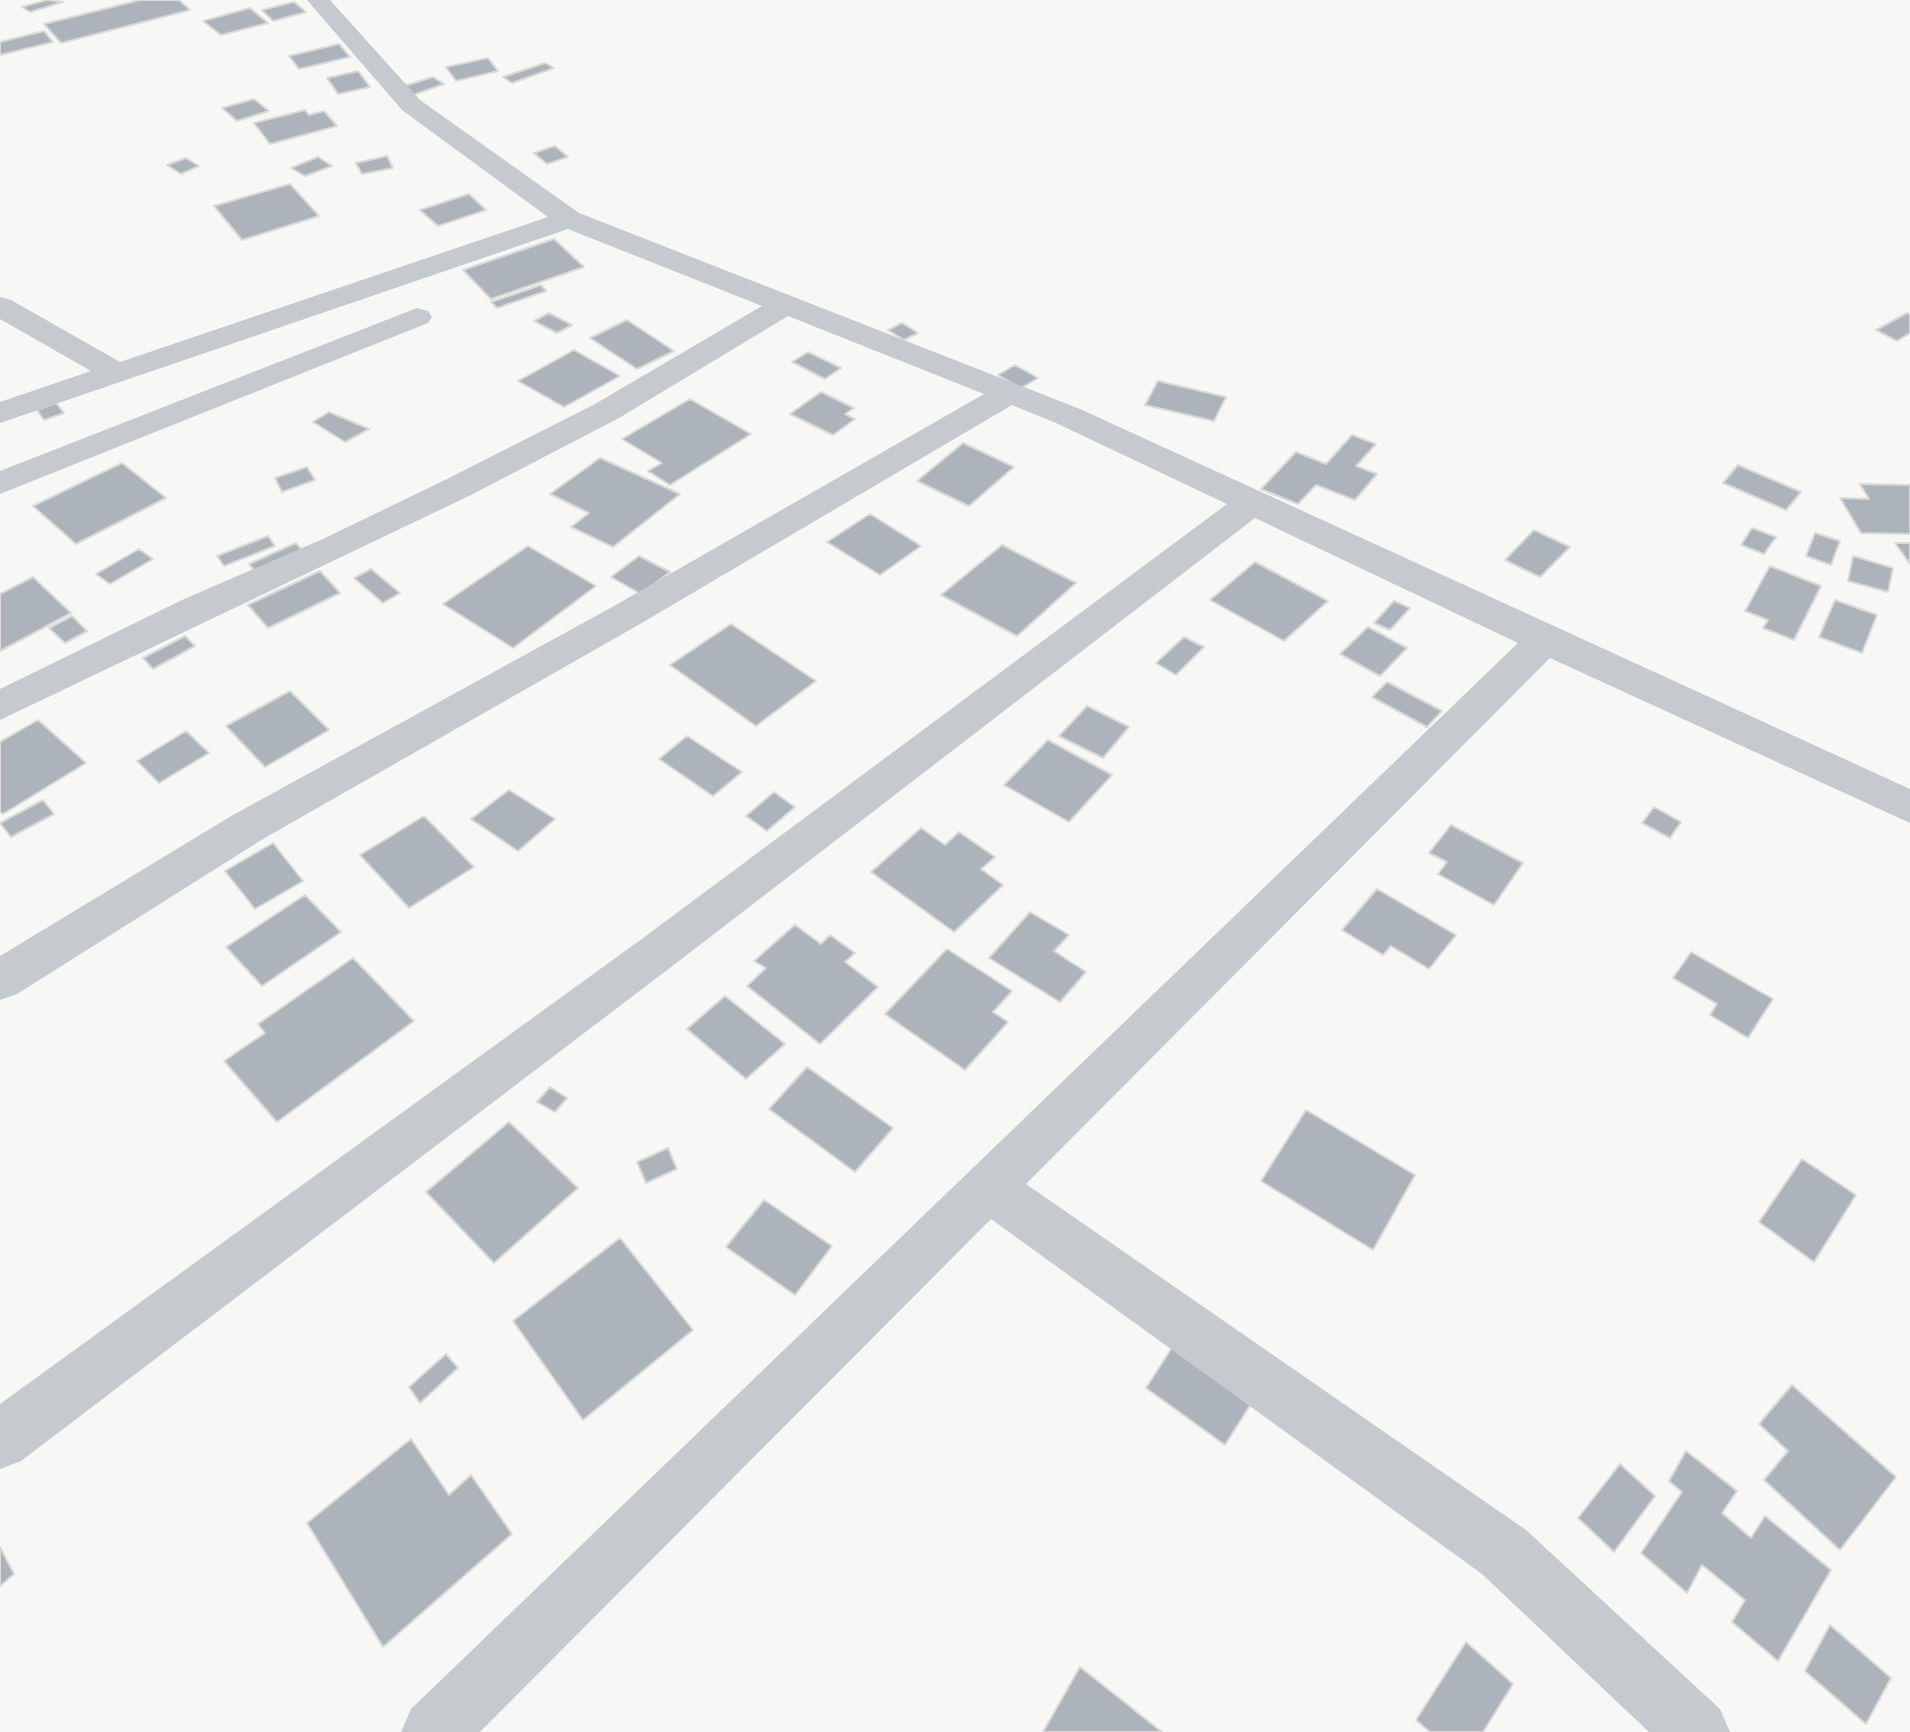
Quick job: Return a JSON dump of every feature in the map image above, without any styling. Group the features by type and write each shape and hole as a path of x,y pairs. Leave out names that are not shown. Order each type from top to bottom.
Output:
{"street":[{"path":"318,0 411,105 569,219 1068,416 1910,807"},
{"path":"0,413 569,219"},
{"path":"0,706 195,609 338,546 473,480 607,411 786,304"},
{"path":"0,306 119,374"},
{"path":"0,483 417,317"},
{"path":"0,980 248,827 627,615 1009,393"},
{"path":"0,1440 672,942 1252,503"},
{"path":"434,1732 1545,640"},
{"path":"988,1187 1504,1552 1697,1732"}],"building":[{"path":"47,0 63,2 30,12 22,7"},
{"path":"140,0 179,0 190,10 61,43 44,24"},
{"path":"294,2 306,12 273,21 262,10"},
{"path":"250,8 268,23 221,35 203,21"},
{"path":"44,31 53,42 0,55 0,42"},
{"path":"339,44 350,57 299,69 289,56"},
{"path":"488,58 498,71 456,81 446,67"},
{"path":"545,63 554,68 512,83 503,77"},
{"path":"358,71 370,87 338,94 327,78"},
{"path":"433,77 444,84 410,96 398,88"},
{"path":"254,99 269,111 237,121 222,108"},
{"path":"305,110 309,115 324,111 337,126 270,144 254,123"},
{"path":"555,146 568,157 547,164 534,153"},
{"path":"387,156 393,168 362,174 356,163"},
{"path":"318,157 332,166 305,176 291,168"},
{"path":"186,158 199,166 181,174 167,165"},
{"path":"290,184 319,216 242,240 214,206"},
{"path":"469,194 486,210 438,226 420,210"},
{"path":"554,239 584,267 491,299 463,270"},
{"path":"541,285 546,291 497,308 491,302"},
{"path":"549,313 572,325 557,333 534,321"},
{"path":"1910,314 1910,333 1897,341 1876,330"},
{"path":"627,320 674,351 637,369 590,338"},
{"path":"902,323 918,333 904,340 888,330"},
{"path":"574,350 620,376 564,407 518,381"},
{"path":"808,352 841,368 825,379 792,362"},
{"path":"1015,365 1038,378 1021,388 998,375"},
{"path":"1158,381 1226,397 1214,421 1145,405"},
{"path":"821,392 854,408 845,414 855,419 833,435 790,414"},
{"path":"690,399 751,434 670,485 648,471 662,463 622,439"},
{"path":"56,403 64,413 44,420 37,410"},
{"path":"329,412 369,429 345,442 313,422"},
{"path":"1352,435 1376,444 1356,466 1377,474 1355,500 1316,485 1298,504 1261,489 1296,452 1326,464"},
{"path":"963,443 1014,467 969,506 917,481"},
{"path":"600,458 680,494 613,547 571,527 589,513 550,494"},
{"path":"122,463 166,498 76,544 33,506"},
{"path":"1738,465 1801,492 1786,510 1723,483"},
{"path":"307,467 315,480 282,492 275,478"},
{"path":"1860,484 1910,485 1910,534 1861,533 1840,498 1869,499"},
{"path":"870,514 921,546 880,575 827,542"},
{"path":"1752,528 1776,537 1764,554 1741,545"},
{"path":"1534,530 1570,547 1540,577 1505,560"},
{"path":"1815,533 1840,541 1831,565 1806,556"},
{"path":"268,536 275,546 224,566 217,556"},
{"path":"296,543 304,553 256,573 249,564"},
{"path":"1895,543 1910,543 1910,564"},
{"path":"1002,545 1076,583 1017,636 941,595"},
{"path":"528,546 596,586 513,648 443,604"},
{"path":"139,549 153,559 110,584 96,574"},
{"path":"639,556 670,572 641,594 611,577"},
{"path":"1853,556 1893,568 1888,592 1848,581"},
{"path":"1255,562 1328,601 1284,641 1210,600"},
{"path":"1770,566 1821,586 1794,640 1763,628 1768,620 1745,611"},
{"path":"371,569 400,593 383,603 354,578"},
{"path":"320,571 340,593 268,628 248,605"},
{"path":"33,577 71,613 0,651 0,594"},
{"path":"1835,600 1877,615 1862,653 1819,637"},
{"path":"1394,601 1410,608 1390,630 1374,623"},
{"path":"72,616 87,631 65,643 49,628"},
{"path":"731,624 816,681 756,726 670,665"},
{"path":"1368,627 1407,648 1380,676 1340,654"},
{"path":"185,636 195,646 153,669 143,658"},
{"path":"1184,637 1204,647 1176,675 1156,663"},
{"path":"1387,682 1442,711 1427,727 1372,697"},
{"path":"290,691 329,730 265,767 226,726"},
{"path":"1087,706 1129,727 1103,758 1059,736"},
{"path":"38,720 86,763 3,814 0,812 0,742"},
{"path":"186,731 209,753 159,783 137,761"},
{"path":"687,736 742,772 713,796 659,759"},
{"path":"1048,740 1112,775 1069,822 1004,785"},
{"path":"509,790 555,819 518,851 471,819"},
{"path":"774,792 795,807 767,831 746,816"},
{"path":"43,800 54,814 11,837 0,823"},
{"path":"1654,807 1681,822 1670,838 1642,823"},
{"path":"424,816 474,867 409,908 360,855"},
{"path":"1451,825 1523,863 1494,905 1438,874 1447,862 1429,853"},
{"path":"921,828 945,845 959,832 995,857 981,869 1003,885 954,932 871,872"},
{"path":"273,843 303,881 255,909 225,871"},
{"path":"1377,889 1456,935 1429,969 1391,946 1383,955 1342,930"},
{"path":"305,895 341,932 262,986 226,947"},
{"path":"1030,912 1069,935 1054,951 1086,972 1060,1002 989,958"},
{"path":"795,925 821,944 830,935 855,953 845,962 878,987 820,1044 747,986 766,968 754,961"},
{"path":"947,949 1012,991 993,1012 1008,1022 965,1070 885,1014"},
{"path":"1691,952 1773,999 1748,1038 1710,1015 1717,1004 1673,978"},
{"path":"353,958 414,1021 277,1122 224,1061 265,1033 258,1024"},
{"path":"725,996 785,1044 746,1079 687,1029"},
{"path":"807,1067 893,1128 855,1172 769,1109"},
{"path":"550,1087 567,1098 555,1112 537,1102"},
{"path":"1306,1110 1415,1175 1373,1250 1261,1181"},
{"path":"509,1122 578,1188 494,1263 426,1192"},
{"path":"668,1148 677,1169 646,1183 637,1162"},
{"path":"1802,1159 1856,1195 1814,1262 1759,1222"},
{"path":"764,1200 832,1246 795,1295 726,1247"},
{"path":"620,1238 693,1330 583,1420 513,1321"},
{"path":"1175,1343 1254,1399 1225,1445 1146,1388"},
{"path":"446,1354 458,1368 420,1403 409,1387"},
{"path":"1792,1385 1896,1477 1840,1550 1764,1480 1788,1451 1759,1424"},
{"path":"411,1439 449,1495 471,1475 512,1534 383,1647 307,1523"},
{"path":"1686,1451 1737,1491 1722,1513 1751,1538 1765,1516 1831,1570 1778,1661 1732,1622 1745,1600 1702,1565 1687,1593 1641,1553 1682,1492 1669,1481"},
{"path":"1620,1464 1655,1496 1614,1552 1578,1518"},
{"path":"0,1547 14,1574 0,1586"},
{"path":"1830,1625 1891,1678 1866,1724 1805,1671"},
{"path":"1466,1642 1513,1684 1483,1732 1430,1732 1416,1720"},
{"path":"1080,1667 1162,1732 1043,1732"}]}
